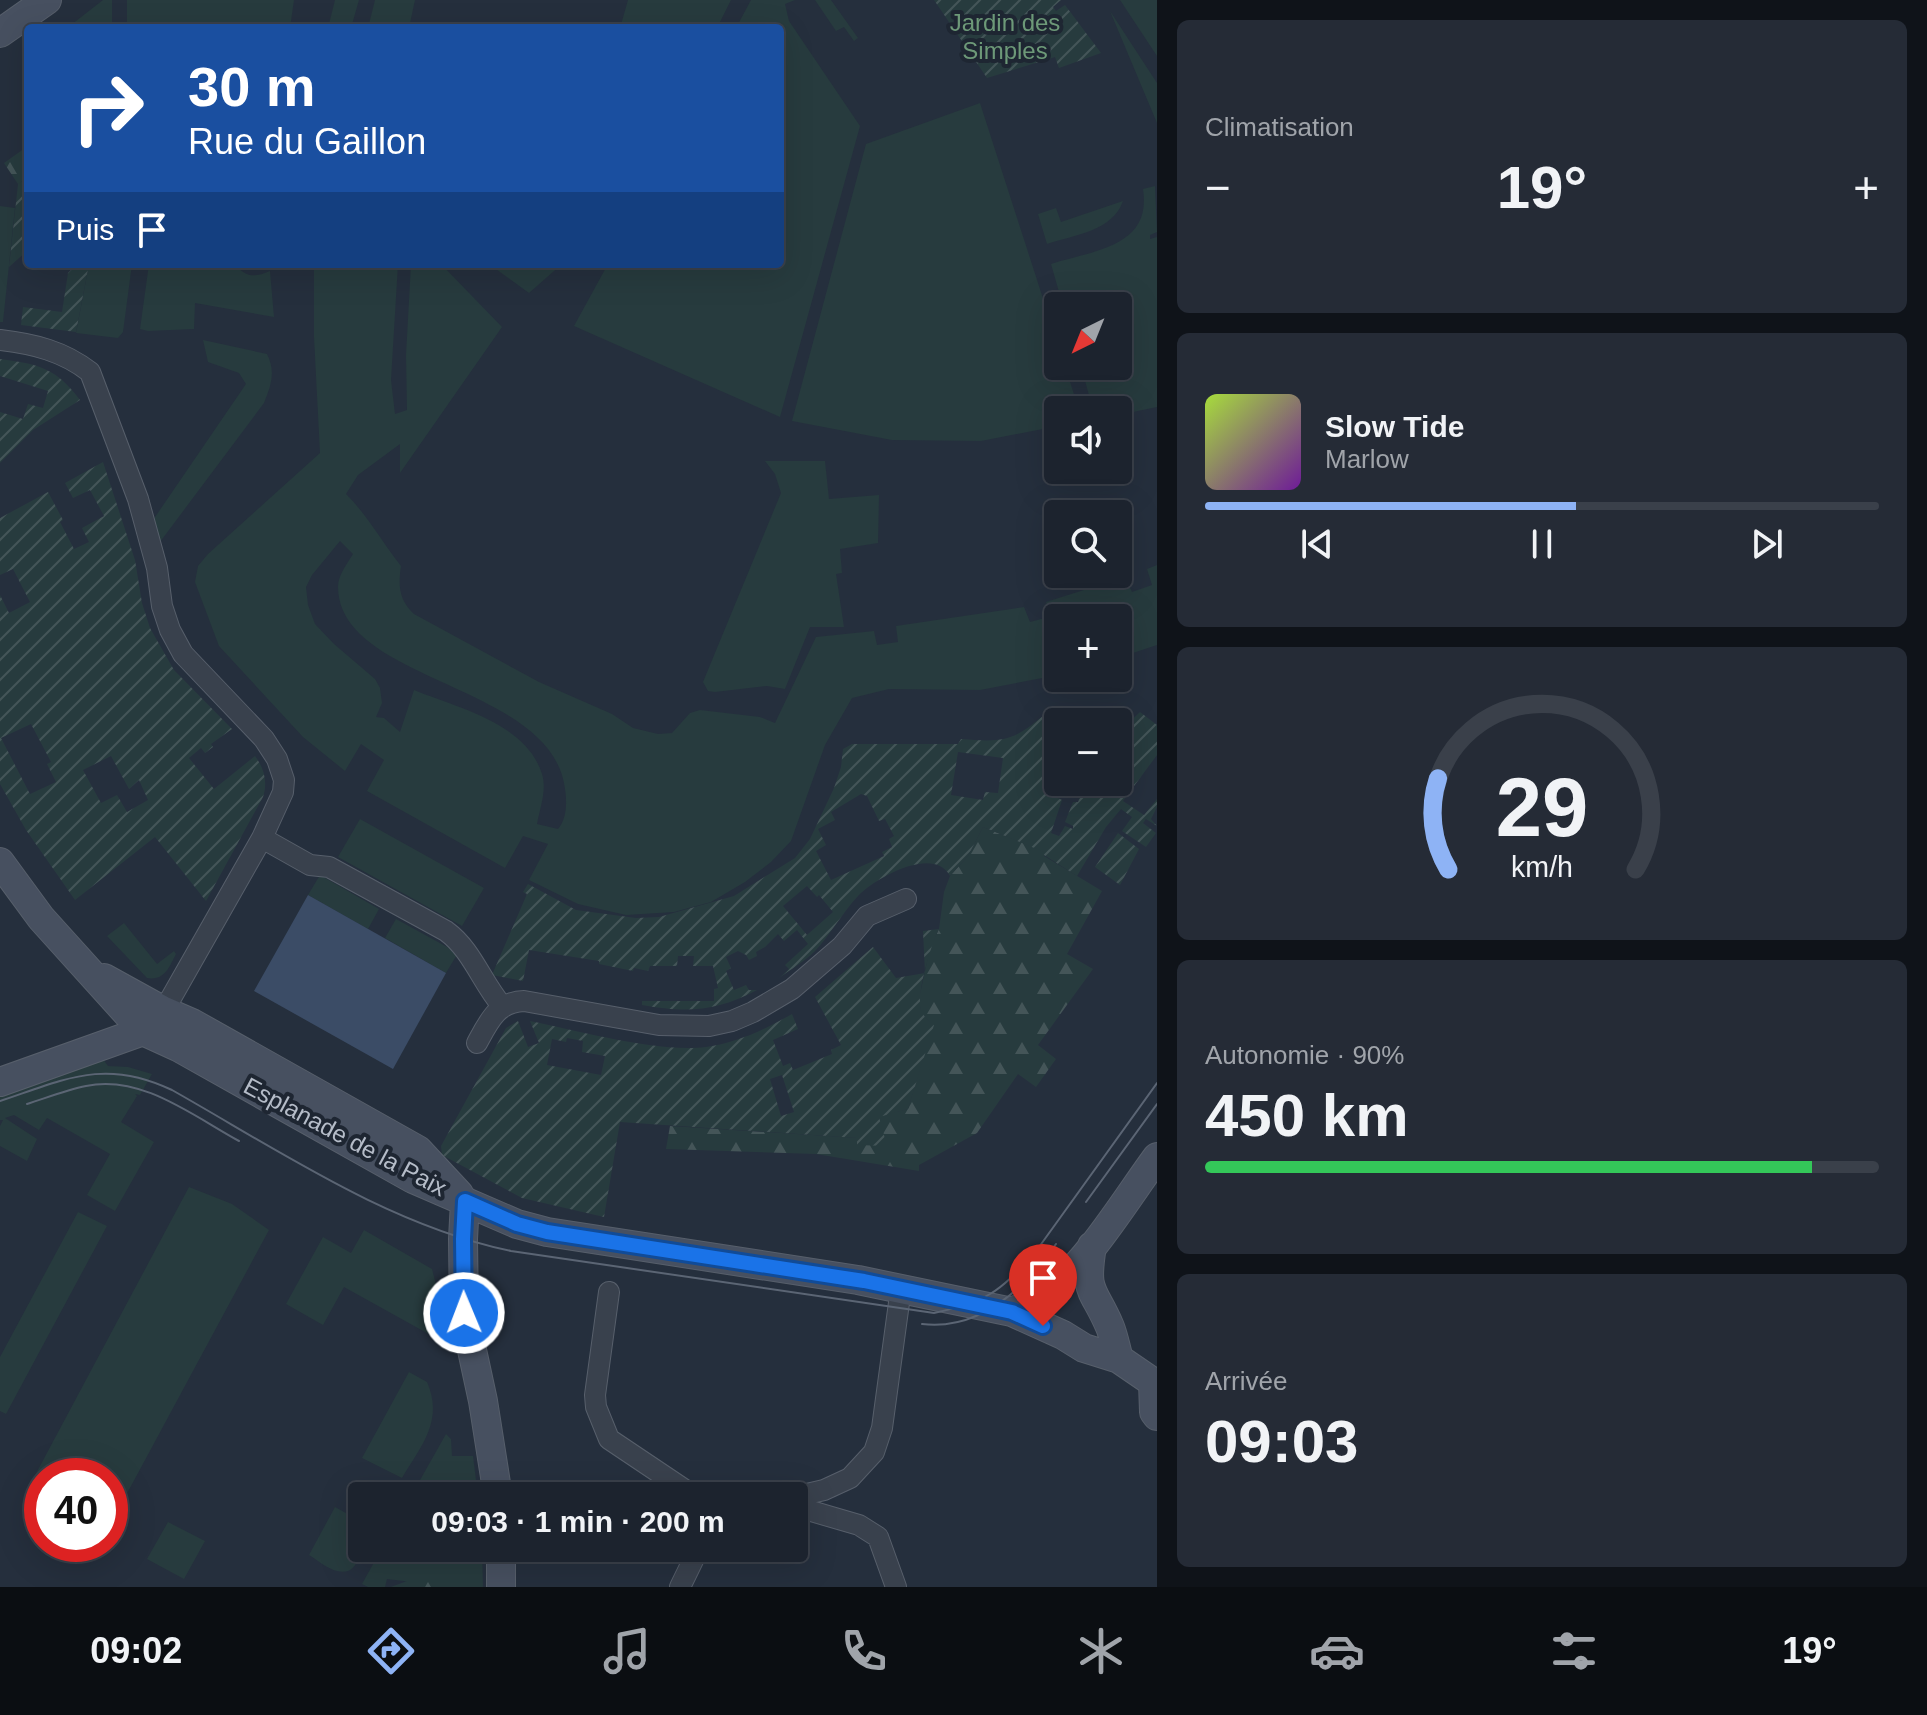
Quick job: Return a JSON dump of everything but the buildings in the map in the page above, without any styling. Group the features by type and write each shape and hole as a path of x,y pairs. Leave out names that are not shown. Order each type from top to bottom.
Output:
{"main road":[{"path":"0,33 47,0"},
{"path":"0,862 41,918 143,1031 0,1082"},
{"name":"Esplanade de la Paix","path":"85,966 418,1150 465,1201"},
{"name":"Esplanade de la Paix","path":"143,1031 191,1054 413,1179 465,1201"},
{"path":"1012,1312 1053,1289 1092,1246 1157,1157"},
{"path":"496,1482 483,1401 464,1313 465,1201 517,1224 547,1232 901,1288 1012,1312 1084,1348 1119,1359 1155,1383 1154,1412 1157,1416"},
{"path":"1092,1246 1088,1283 1092,1297 1110,1328 1119,1359"},
{"path":"501,1562 501,1587"}],"street":[{"path":"0,340 56,351 90,372 138,499 170,630 183,654 264,739 277,759 284,780 283,792 262,838 162,1010 143,1031"},
{"path":"262,838 310,865 329,867 459,940 471,956 486,987 502,1006"},
{"path":"477,1043 491,1017 511,1001 659,1025 709,1026 732,1021 792,989 842,946 867,916 906,899"},
{"path":"808,1494 850,1478 874,1452 882,1428 901,1288"},
{"path":"609,1292 595,1395 602,1426 609,1439 673,1482"},
{"path":"808,1510 859,1525 878,1537 896,1587"},
{"path":"680,1587 692,1562"}],"green space":[{"path":"103,0 112,0 112,24 72,24"},
{"path":"127,0 294,0 291,24 127,24"},
{"path":"335,0 359,0 352,24 329,24"},
{"path":"375,0 415,0 410,24 369,24"},
{"path":"628,0 731,0 719,24 621,24"},
{"path":"751,0 795,0 785,4 789,21 860,126 780,417 574,326 606,268 784,268 784,24 738,24"},
{"path":"815,0 831,0 858,38 854,41 844,27 836,31"},
{"name":"Jardin des Simples","path":"934,0 1061,0 1053,7 1056,11 1065,5 1101,53 1059,68 1055,57 987,78"},
{"path":"1120,0 1157,0 1157,56 1155,53"},
{"path":"1110,11 1157,83 1157,123"},
{"path":"980,103 1044,302 1044,380 1069,380 1075,396 1044,396 1044,429 981,441 892,440 792,421 866,144"},
{"path":"24,149 24,180 18,184 4,163"},
{"path":"24,180 24,254 9,267 18,184"},
{"path":"1155,186 1157,232 1150,235 1150,239 1157,237 1157,407 1132,412 1132,396 1089,396 1085,380 1132,380 1132,292 1059,292 1051,264 1101,249 1129,235 1138,223 1143,208 1143,189"},
{"path":"1123,201 1111,219 1102,225 1047,244 1038,214 1056,208 1061,222"},
{"path":"0,206 15,208 3,322 0,322"},
{"path":"73,268 88,268 76,332 21,325 23,307 62,312 68,273"},
{"path":"88,268 131,268 123,332 118,338 76,333"},
{"path":"148,268 238,268 246,274 255,275 270,271 274,317 195,303 194,329 140,329"},
{"path":"314,268 398,268 391,380 395,414 407,410 406,355 411,268 445,268 502,327 400,473 400,444 358,475 346,494 401,566 401,592 414,614 539,682 612,714 633,728 658,734 672,733 690,713 700,710 760,717 775,723 816,637 874,631 877,645 898,642 896,626 1024,607 1030,622 1044,618 1044,678 980,690 889,689 852,698 825,745 791,841 771,862 711,902 674,912 626,915 578,904 529,880 548,844 523,836 505,868 367,791 384,760 361,744 345,771 303,737 219,646 195,582 198,566 320,453","holes":["340,541 353,554 338,583 348,619 372,644 407,665 488,704 524,726 552,754 566,799 566,810 558,829 537,824 543,793 542,774 534,756 506,730 470,711 414,690 400,732 384,718 376,717 382,703 375,679 315,624 308,605 306,587"]},
{"path":"495,268 557,268 529,293"},
{"path":"203,340 267,354 272,373 270,384 264,403 160,542 153,520 246,384 239,373 208,362"},
{"path":"0,359 46,369 63,381 80,400 33,430 0,463 0,412 23,419 28,404 43,408 48,391 0,376"},
{"path":"765,461 825,461 829,499 879,495 878,543 840,549 842,573 836,574 844,627 810,627 785,689 767,686 708,691 703,682 781,493 775,474"},
{"path":"103,462 135,560 142,603 150,628 174,670 232,729 211,744 213,747 205,753 201,748 189,758 214,789 255,756 263,770 263,797 206,901 155,837 75,900 26,830 0,784 0,595 9,613 30,602 13,569 0,575 0,518 48,492 74,549 89,542 82,528 104,516 90,490 73,498 65,483","holes":["31,724 51,762 47,764 56,782 30,794 1,738","111,756 129,789 139,780 148,800 127,812 117,795 101,803 83,770"]},
{"path":"1157,565 1157,645 1132,653 1132,604 1046,602 1090,588 1130,588 1132,592 1152,585 1147,569"},
{"path":"1140,712 1157,725 1157,755 1132,789 1132,720"},
{"path":"1044,715 1044,796 1059,796 1062,800 1051,833 1059,836 1065,826 1073,829 1065,822 1073,802 1078,802 1080,796 1127,796 1123,801 1144,815 1157,799 1151,819 1157,826 1146,819 1143,823 1156,833 1146,847 1122,831 1132,817 1121,809 1106,827 1077,876 1044,855 1044,852 983,827 968,856 950,876 942,867 918,864 890,874 866,889 815,951 779,978 789,969 785,965 808,944 797,930 784,941 778,934 749,960 738,951 726,957 731,968 726,971 734,990 746,985 749,990 757,990 714,1007 687,1010 642,1005 642,1001 714,1001 714,989 718,988 713,966 693,966 694,956 678,956 677,966 650,966 648,971 634,968 633,971 599,964 599,961 529,950 523,981 492,975 527,894 523,892 528,884 576,910 636,918 659,917 734,896 795,858 810,839 834,788 843,749 852,744 958,744 961,739 1001,739 1019,733","holes":["958,752 1003,758 998,793 985,792 983,800 951,795","861,794 867,796 879,821 885,819 894,836 889,839 892,847 882,852 884,856 831,880 816,851 826,845 818,829 835,820 831,812","807,886 833,912 807,935 783,906"]},
{"path":"360,819 484,888 462,926 338,857"},
{"path":"983,827 1045,852 1044,856 1102,891 1067,954 1093,969 1038,1045 1056,1059 1036,1087 1018,1074 977,1133 919,1165 919,1171 816,1154 666,1149 670,1126 858,1138 857,1144 879,1116 908,1109 933,1025 921,1013 919,999 930,948 939,929 944,892 950,876 968,856"},
{"path":"1118,833 1139,849 1120,885 1095,867"},
{"path":"320,875 379,909 368,929 308,895"},
{"path":"396,919 458,953 446,973 385,938"},
{"path":"124,923 157,964 174,951 176,954 162,975 147,978 107,936"},
{"path":"939,929 932,946 925,971 923,931"},
{"path":"873,947 896,978 924,973 921,1010 934,1025 908,1109 879,1117 887,1146 857,1145 857,1138 620,1122 604,1217 522,1198 442,1155 441,1146 506,1028 518,1021 528,1047 539,1043 530,1021 619,1040 687,1048 740,1039 792,1014 798,1029 773,1040 783,1066 790,1063 793,1070 832,1054 831,1050 841,1045 815,997","holes":["567,1038 583,1041 582,1052 605,1056 601,1075 547,1065 552,1039 566,1042","782,1075 794,1112 781,1116 770,1079"]},
{"path":"103,1059 108,1066 128,1067 152,1074 140,1095 135,1094 137,1096 121,1122 154,1142 115,1211 87,1195 110,1154 47,1118 39,1130 14,1115 5,1118 37,1139 27,1161 0,1146 3,1120 0,1120 0,1094"},
{"path":"189,1187 232,1204 269,1230 128,1492 128,1458 44,1458"},
{"path":"78,1212 107,1226 6,1414 0,1411 0,1357"},
{"path":"364,1230 432,1269 452,1347 344,1287 323,1325 286,1304 323,1237 351,1253"},
{"path":"409,1372 427,1382 433,1409 428,1433 402,1478 362,1458"},
{"path":"446,1434 451,1439 452,1456 473,1456 476,1482 419,1482"},
{"path":"335,1507 348,1514 348,1562 357,1562 352,1568 337,1571 309,1555"},
{"path":"168,1522 205,1541 184,1579 147,1559"},
{"path":"374,1562 482,1562 483,1587 453,1587 387,1579 385,1587 362,1584"},
{"path":"418,1577 451,1579 456,1587 391,1587"}],"water":[{"path":"308,895 446,973 393,1069 254,991"}],"tram line":[{"path":"0,1101 66,1079 86,1075 126,1075 172,1090 294,1161 378,1205 466,1239 511,1251 934,1313 979,1300 1021,1268 1157,1083"},
{"path":"27,1104 86,1086 127,1086 185,1109 239,1141"},
{"path":"1086,1202 1157,1104"},
{"path":"922,1324 963,1321 1000,1303 1030,1276 1056,1244"}],"route":[{"path":"464,1313 465,1201 517,1224 547,1232 864,1281 1012,1312 1043,1326"}]}
